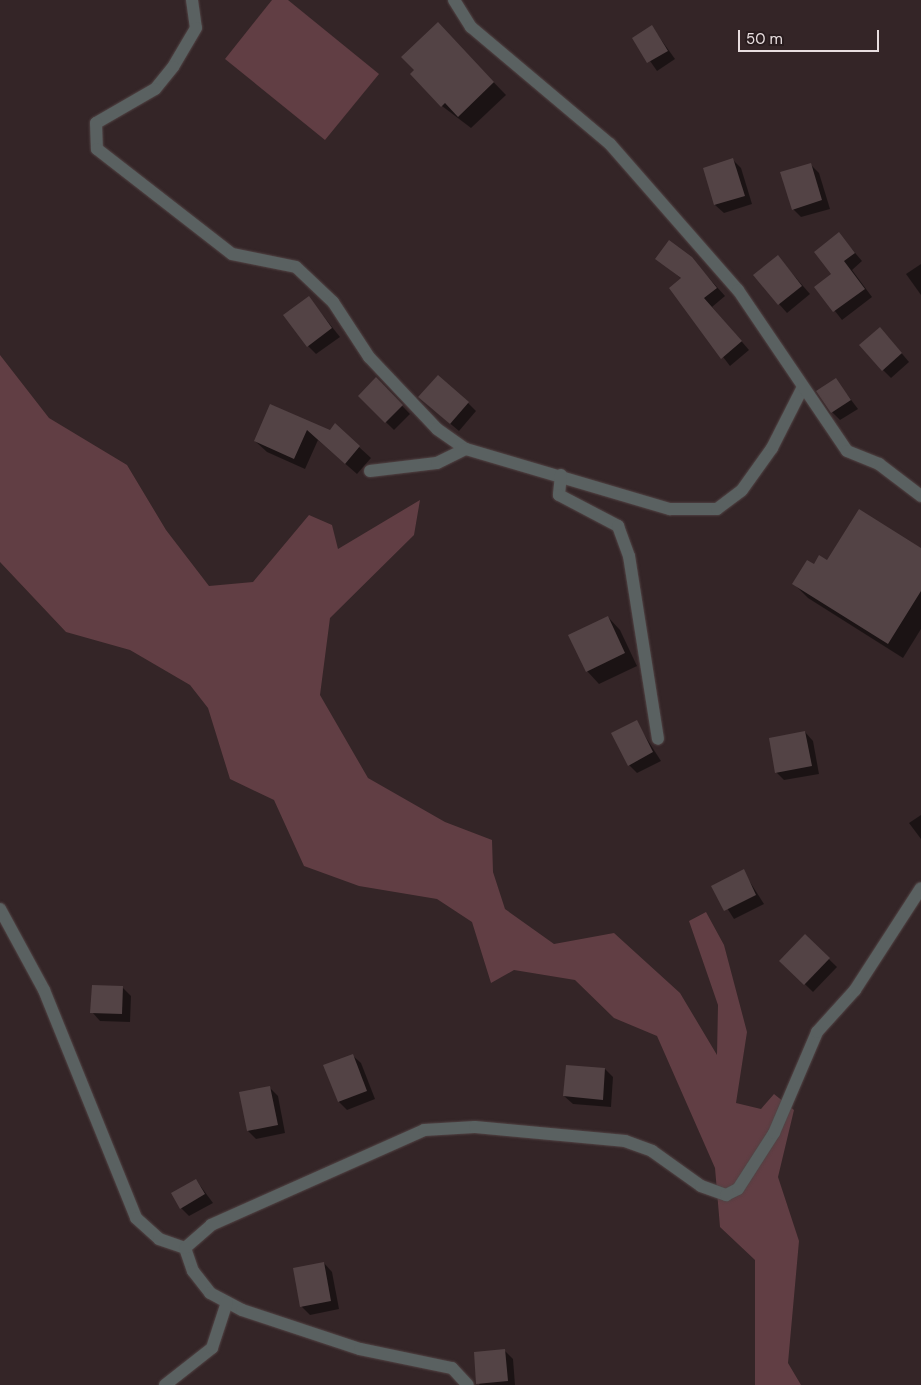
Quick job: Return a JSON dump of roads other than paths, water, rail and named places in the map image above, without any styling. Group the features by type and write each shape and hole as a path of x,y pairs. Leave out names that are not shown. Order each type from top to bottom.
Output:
{"street":[{"path":"192,0 196,28 173,67 155,89 96,123 97,149 232,254 296,267 333,302 369,357 438,429 466,449 561,475 670,509 717,509 742,490 762,462 802,387"},
{"path":"454,0 471,27 610,144 738,290 846,451 879,464 921,496"},
{"path":"370,471 437,463 466,449"},
{"path":"561,475 559,496 618,526 621,534 629,556 658,739"},
{"path":"186,1248 211,1225 424,1130 475,1127 625,1141 652,1151 702,1186 726,1195 738,1189 774,1133 817,1032 854,990 921,888"},
{"path":"0,909 44,990 136,1218 159,1239 186,1248"},
{"path":"186,1248 193,1271 210,1293 227,1302 360,1348 452,1368 468,1385"},
{"path":"165,1385 212,1348 227,1302"}]}
